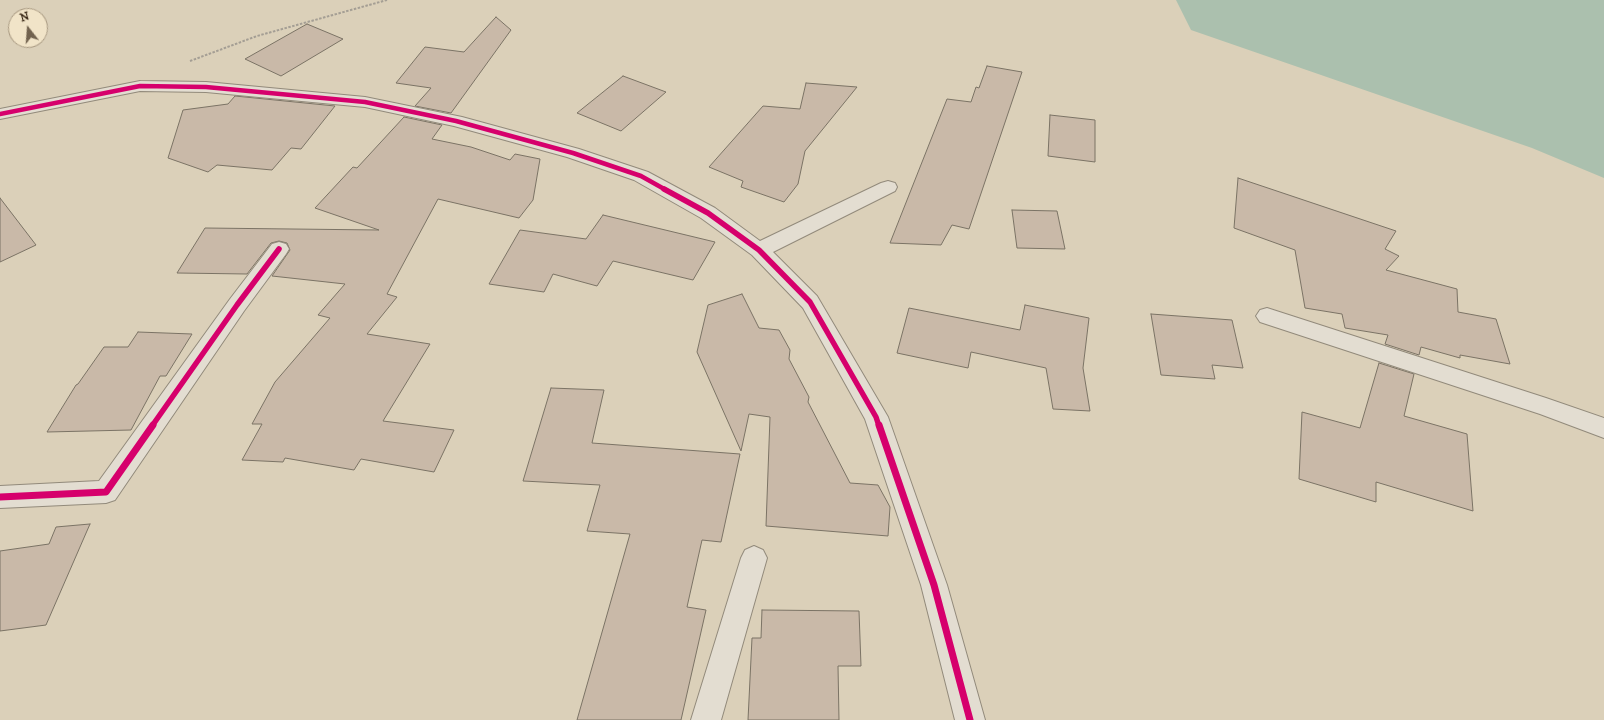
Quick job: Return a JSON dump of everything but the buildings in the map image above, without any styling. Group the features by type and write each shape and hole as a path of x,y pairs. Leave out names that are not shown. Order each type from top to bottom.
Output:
{"street":[{"path":"0,114 140,86 206,87 365,102 456,121 573,153 641,176 708,213 759,250 810,302 876,417 934,585 970,720"},
{"path":"759,250 888,187"},
{"path":"0,497 106,492 237,305 279,249"},
{"path":"1267,316 1546,407 1604,428"},
{"path":"706,720 754,558"}],"path":[{"path":"184,63 257,36 387,0"}],"shaded area":[{"path":"1176,0 1604,0 1604,178 1532,148 1191,30"}],"cycle path":[{"path":"0,114 140,86 206,87 365,102 456,121 573,153 641,176 708,213 759,250 810,302 876,417 934,585 970,720"},
{"path":"0,497 106,492 237,305 279,249"}]}
